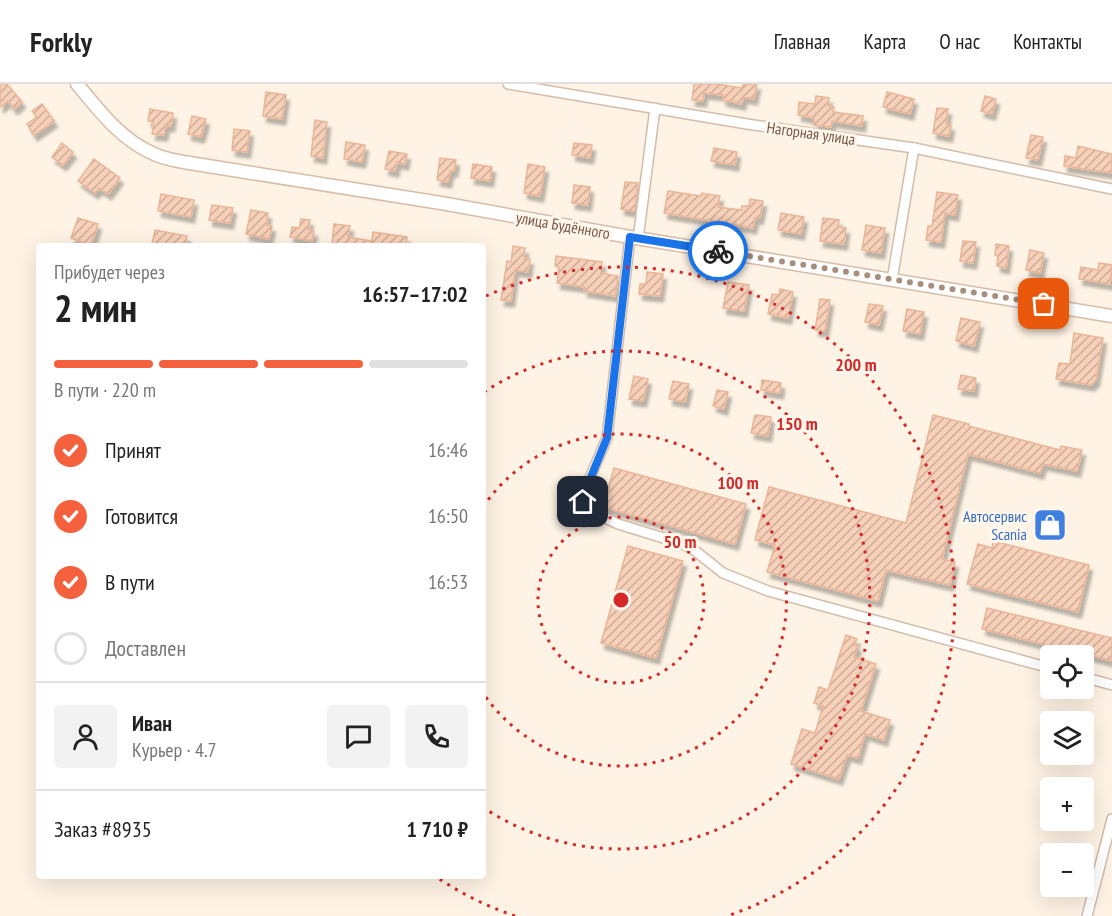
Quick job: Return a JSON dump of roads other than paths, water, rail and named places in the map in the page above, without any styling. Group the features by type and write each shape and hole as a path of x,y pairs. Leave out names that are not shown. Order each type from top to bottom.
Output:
{"main road":[{"name":"улица Будённого","path":"76,84 106,119 129,140 152,154 183,162 441,202 634,238 1112,316"}],"street":[{"name":"Нагорная улица","path":"508,84 914,148 1112,189"},
{"path":"655,108 634,238 607,438 584,494 585,508 618,524 683,543 723,573 768,591 1040,665"},
{"path":"892,280 914,148"},
{"path":"1094,680 1112,685"},
{"path":"1087,916 1112,819"}],"place":[{"name":"Автосервис Scania","path":"1050,525"}]}
